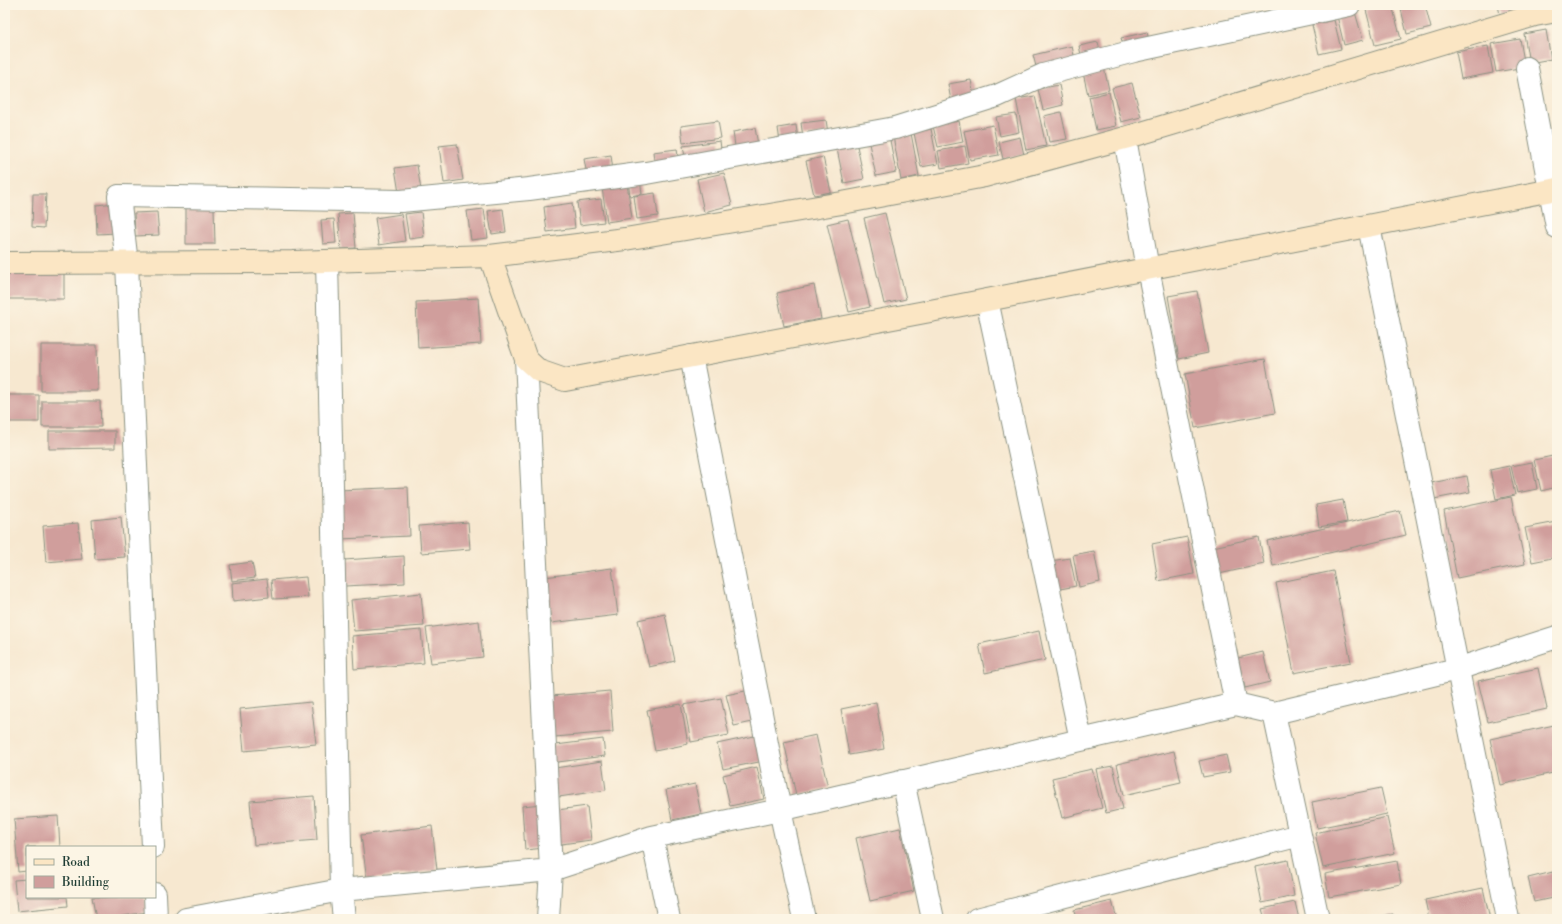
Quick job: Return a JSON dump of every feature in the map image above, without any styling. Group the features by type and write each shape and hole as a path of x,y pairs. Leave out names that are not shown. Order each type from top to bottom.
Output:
{"street":[{"path":"153,846 127,263 119,196 401,201 529,190 646,172 895,128 997,96 1043,75 1134,51 1349,5"},
{"path":"5,263 327,262 490,256 625,239 842,203 985,176 1125,138 1535,15 1557,11"},
{"path":"1527,68 1553,189 1557,227"},
{"path":"1125,138 1148,269 1236,704"},
{"path":"526,358 539,371 565,380 1148,269 1553,189"},
{"path":"1369,226 1508,919"},
{"path":"490,256 526,358 551,870 548,919"},
{"path":"327,262 341,890 344,919"},
{"path":"987,300 1081,740"},
{"path":"691,356 780,810 804,919"},
{"path":"186,919 341,890 551,870 652,837 780,810 1236,704 1274,713 1457,669 1557,637"},
{"path":"1274,713 1318,919"},
{"path":"903,781 933,919"},
{"path":"977,919 1300,835"},
{"path":"652,837 669,919"},
{"path":"155,898 156,919"}],"building":[{"path":"1392,5 1401,39 1375,45 1366,10"},
{"path":"1400,5 1425,5 1431,28 1407,34"},
{"path":"1498,5 1536,5 1500,15"},
{"path":"1355,12 1363,40 1344,45 1337,16"},
{"path":"1334,20 1341,49 1319,54 1312,25"},
{"path":"1546,30 1551,59 1529,63 1524,34"},
{"path":"1147,32 1150,45 1125,50 1121,38"},
{"path":"1520,39 1525,67 1496,72 1491,44"},
{"path":"1098,42 1102,59 1083,63 1079,46"},
{"path":"1072,46 1076,65 1038,74 1033,55"},
{"path":"1488,46 1493,73 1461,79 1456,52"},
{"path":"1103,63 1109,90 1088,95 1082,68"},
{"path":"971,80 974,97 951,101 948,84"},
{"path":"1132,83 1141,117 1121,122 1112,88"},
{"path":"1059,85 1063,105 1043,110 1038,89"},
{"path":"1109,92 1116,126 1096,130 1089,97"},
{"path":"1035,96 1046,146 1026,150 1016,99"},
{"path":"1061,112 1067,139 1049,142 1044,116"},
{"path":"1016,114 1019,132 1000,136 996,117"},
{"path":"826,120 828,133 803,137 801,123"},
{"path":"718,121 721,138 683,143 681,126"},
{"path":"959,121 963,142 938,147 933,126"},
{"path":"796,125 798,139 780,142 778,128"},
{"path":"993,125 999,155 970,160 964,131"},
{"path":"755,128 759,150 736,153 733,132"},
{"path":"931,129 938,164 921,167 914,133"},
{"path":"911,133 919,176 901,180 893,136"},
{"path":"889,135 896,172 876,176 868,139"},
{"path":"1020,137 1024,155 1003,159 999,142"},
{"path":"720,141 722,156 686,162 683,146"},
{"path":"457,144 463,180 444,183 439,146"},
{"path":"857,146 864,179 844,183 837,149"},
{"path":"965,146 968,163 941,168 938,151"},
{"path":"677,149 679,164 655,167 653,152"},
{"path":"611,155 613,171 587,175 584,159"},
{"path":"823,157 831,192 814,195 806,161"},
{"path":"417,165 421,190 399,193 395,168"},
{"path":"724,173 732,205 704,212 697,179"},
{"path":"640,179 642,194 630,196 628,181"},
{"path":"627,184 632,218 607,222 602,188"},
{"path":"655,193 658,216 637,219 634,196"},
{"path":"33,194 46,194 44,228 32,227"},
{"path":"601,199 604,222 580,225 577,202"},
{"path":"115,203 117,233 97,234 96,205"},
{"path":"572,203 575,228 547,232 544,207"},
{"path":"186,208 214,208 215,244 186,244"},
{"path":"484,209 488,238 471,240 467,211"},
{"path":"503,209 506,232 492,234 488,211"},
{"path":"157,212 159,235 135,236 134,213"},
{"path":"421,212 424,237 409,239 405,214"},
{"path":"353,213 356,248 341,249 338,214"},
{"path":"885,213 906,299 884,304 864,218"},
{"path":"401,214 405,241 379,245 375,218"},
{"path":"334,219 336,243 323,244 321,220"},
{"path":"848,219 870,307 849,312 827,224"},
{"path":"5,269 64,269 64,299 5,299"},
{"path":"814,285 821,319 784,326 777,293"},
{"path":"1197,291 1208,353 1179,359 1168,296"},
{"path":"478,298 481,344 418,348 416,302"},
{"path":"41,345 97,345 98,391 41,391"},
{"path":"1265,359 1275,413 1195,428 1185,374"},
{"path":"5,395 39,395 39,422 5,422"},
{"path":"42,401 100,401 101,427 42,427"},
{"path":"49,431 115,431 115,448 49,449"},
{"path":"1557,455 1557,487 1541,491 1534,460"},
{"path":"1532,462 1537,489 1517,493 1511,466"},
{"path":"1509,466 1515,495 1496,499 1490,470"},
{"path":"1467,476 1470,492 1434,499 1431,483"},
{"path":"408,487 410,536 340,539 339,490"},
{"path":"1511,497 1525,564 1457,578 1444,511"},
{"path":"1343,500 1347,522 1319,527 1316,505"},
{"path":"1400,511 1406,535 1273,566 1267,541"},
{"path":"121,517 125,557 95,559 92,520"},
{"path":"468,522 470,549 421,553 419,526"},
{"path":"1557,522 1557,557 1532,562 1525,528"},
{"path":"78,523 82,559 46,562 43,526"},
{"path":"1187,537 1194,574 1158,581 1152,544"},
{"path":"1259,537 1264,564 1219,574 1213,547"},
{"path":"1094,551 1100,582 1079,587 1073,555"},
{"path":"404,556 405,583 345,586 344,560"},
{"path":"1070,558 1076,586 1055,590 1050,561"},
{"path":"252,562 255,578 232,581 230,565"},
{"path":"612,568 618,615 551,623 545,577"},
{"path":"1333,571 1351,662 1294,673 1276,583"},
{"path":"306,577 308,597 273,599 271,580"},
{"path":"267,579 269,597 233,601 232,583"},
{"path":"421,593 424,626 354,631 351,600"},
{"path":"665,614 675,661 649,667 638,620"},
{"path":"479,621 483,657 431,663 426,628"},
{"path":"421,630 424,663 354,669 352,636"},
{"path":"1039,631 1045,660 985,673 979,644"},
{"path":"1263,652 1270,682 1245,688 1238,658"},
{"path":"1538,668 1547,709 1488,722 1478,681"},
{"path":"750,690 757,721 734,726 726,695"},
{"path":"610,691 613,732 543,738 540,697"},
{"path":"721,698 729,735 691,742 684,705"},
{"path":"311,702 316,744 244,751 240,709"},
{"path":"876,702 884,749 849,755 841,709"},
{"path":"681,704 688,744 655,751 647,710"},
{"path":"1554,725 1557,736 1557,772 1500,785 1490,739"},
{"path":"759,735 764,761 723,769 717,744"},
{"path":"816,735 828,788 796,795 784,742"},
{"path":"603,739 605,756 550,763 548,746"},
{"path":"1174,751 1181,782 1124,795 1117,764"},
{"path":"1226,755 1230,772 1203,777 1199,761"},
{"path":"602,761 606,790 552,798 548,769"},
{"path":"1113,766 1123,809 1106,813 1096,769"},
{"path":"757,767 764,799 730,806 723,775"},
{"path":"1092,769 1102,808 1062,818 1052,778"},
{"path":"695,784 701,814 672,820 666,790"},
{"path":"1381,788 1387,814 1317,828 1312,802"},
{"path":"314,796 317,840 254,845 250,801"},
{"path":"542,804 545,848 525,850 522,806"},
{"path":"587,806 591,840 554,845 550,811"},
{"path":"58,816 60,846 26,846 26,871 18,872 14,819"},
{"path":"1387,817 1395,853 1323,868 1315,833"},
{"path":"432,826 437,870 367,880 361,835"},
{"path":"900,828 914,891 870,901 856,838"},
{"path":"1288,860 1294,896 1262,903 1255,867"},
{"path":"1397,861 1401,884 1329,897 1325,874"},
{"path":"1557,871 1557,897 1534,902 1528,878"},
{"path":"26,879 26,898 67,898 68,906 17,911 14,880"},
{"path":"1483,888 1490,919 1429,919 1425,900"},
{"path":"92,898 145,898 147,912 105,919 96,919"},
{"path":"1112,901 1117,919 1076,919 1074,910"},
{"path":"1295,902 1299,919 1265,919 1262,909"},
{"path":"1393,914 1394,919 1372,919 1372,918"}]}
